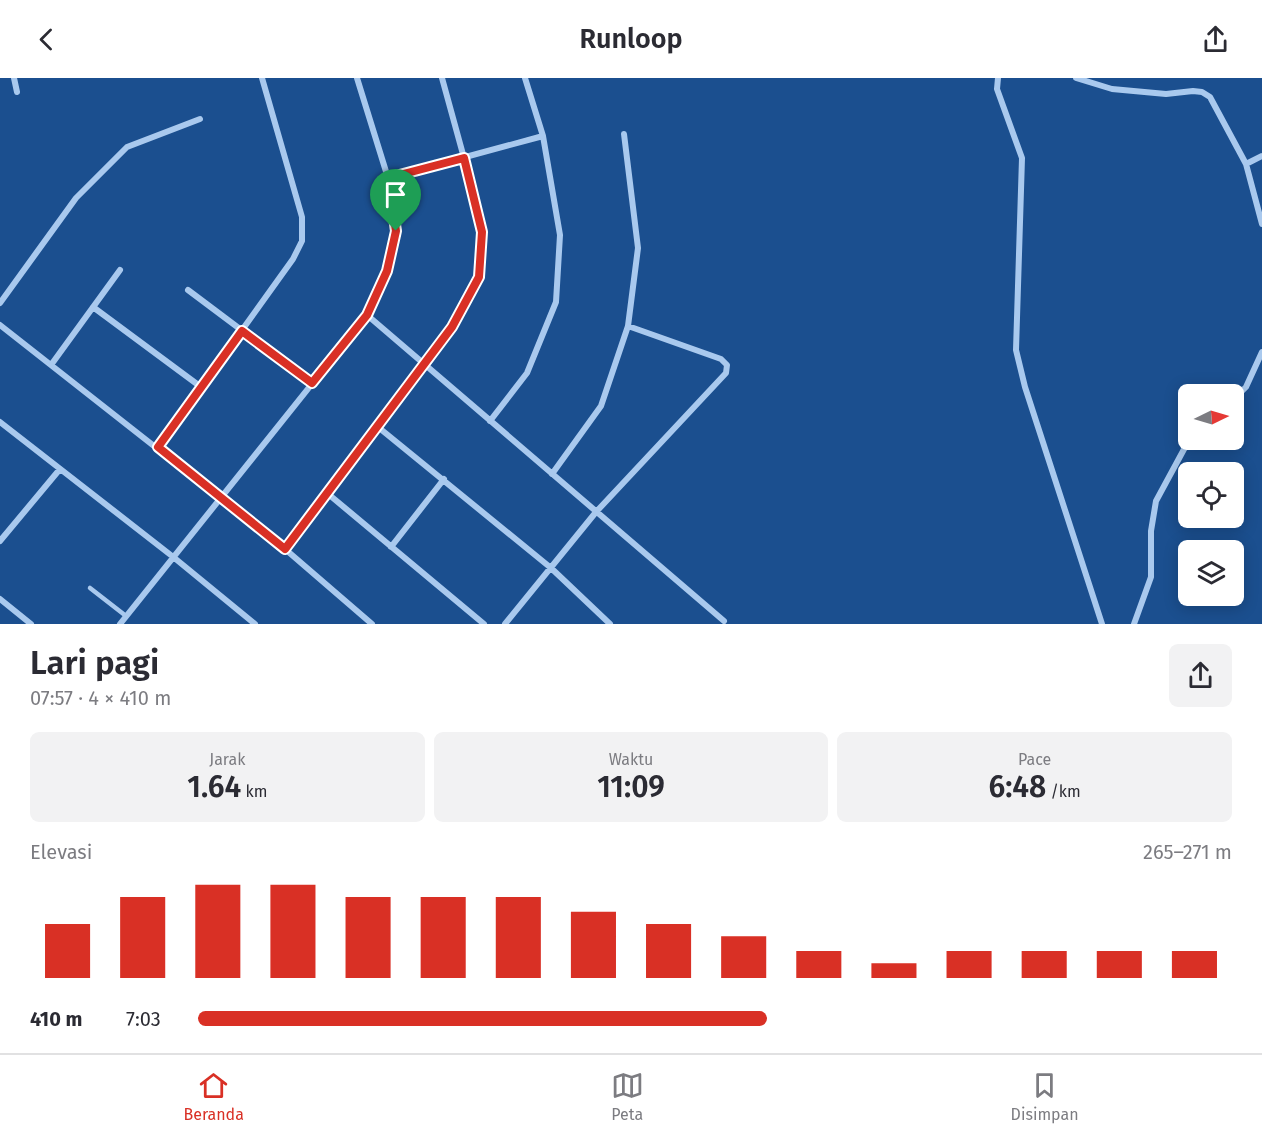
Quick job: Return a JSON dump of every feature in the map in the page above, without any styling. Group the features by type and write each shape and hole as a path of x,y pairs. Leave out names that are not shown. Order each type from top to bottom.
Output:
{"street":[{"path":"14,78 17,92"},
{"path":"158,447 293,259 302,241 303,217 262,78"},
{"path":"120,624 172,556 367,315 387,271 396,231 388,178 357,78"},
{"path":"285,549 452,327 479,277 482,232 442,78"},
{"path":"490,421 527,373 556,302 560,235 543,136 525,78"},
{"path":"998,78 997,89 1022,158 1016,350 1025,387 1102,624"},
{"path":"1076,78 1112,89 1166,94 1192,91 1202,92 1210,97 1246,164 1262,224"},
{"path":"0,303 76,198 127,147 200,118"},
{"path":"552,474 601,406 628,326 638,248 624,134"},
{"path":"388,178 543,136"},
{"path":"1246,164 1262,156"},
{"path":"51,365 120,270"},
{"path":"188,290 312,383"},
{"path":"93,307 201,387"},
{"path":"367,315 724,621"},
{"path":"0,325 285,549 372,624"},
{"path":"505,624 596,512 726,373 727,365 721,359 628,326"},
{"path":"1244,389 1262,352"},
{"path":"0,423 172,556 255,624"},
{"path":"378,427 551,568 610,624"},
{"path":"1134,624 1151,577 1151,531 1156,501 1184,450"},
{"path":"0,541 60,469"},
{"path":"392,547 444,479"},
{"path":"327,493 484,624"},
{"path":"0,599 31,624"}],"lane":[{"path":"90,588 126,616"}],"route":[{"path":"464,158 482,232 479,277 452,327 285,549 158,447 242,331 312,383 367,315 387,271 396,231 388,178 464,158"}]}
